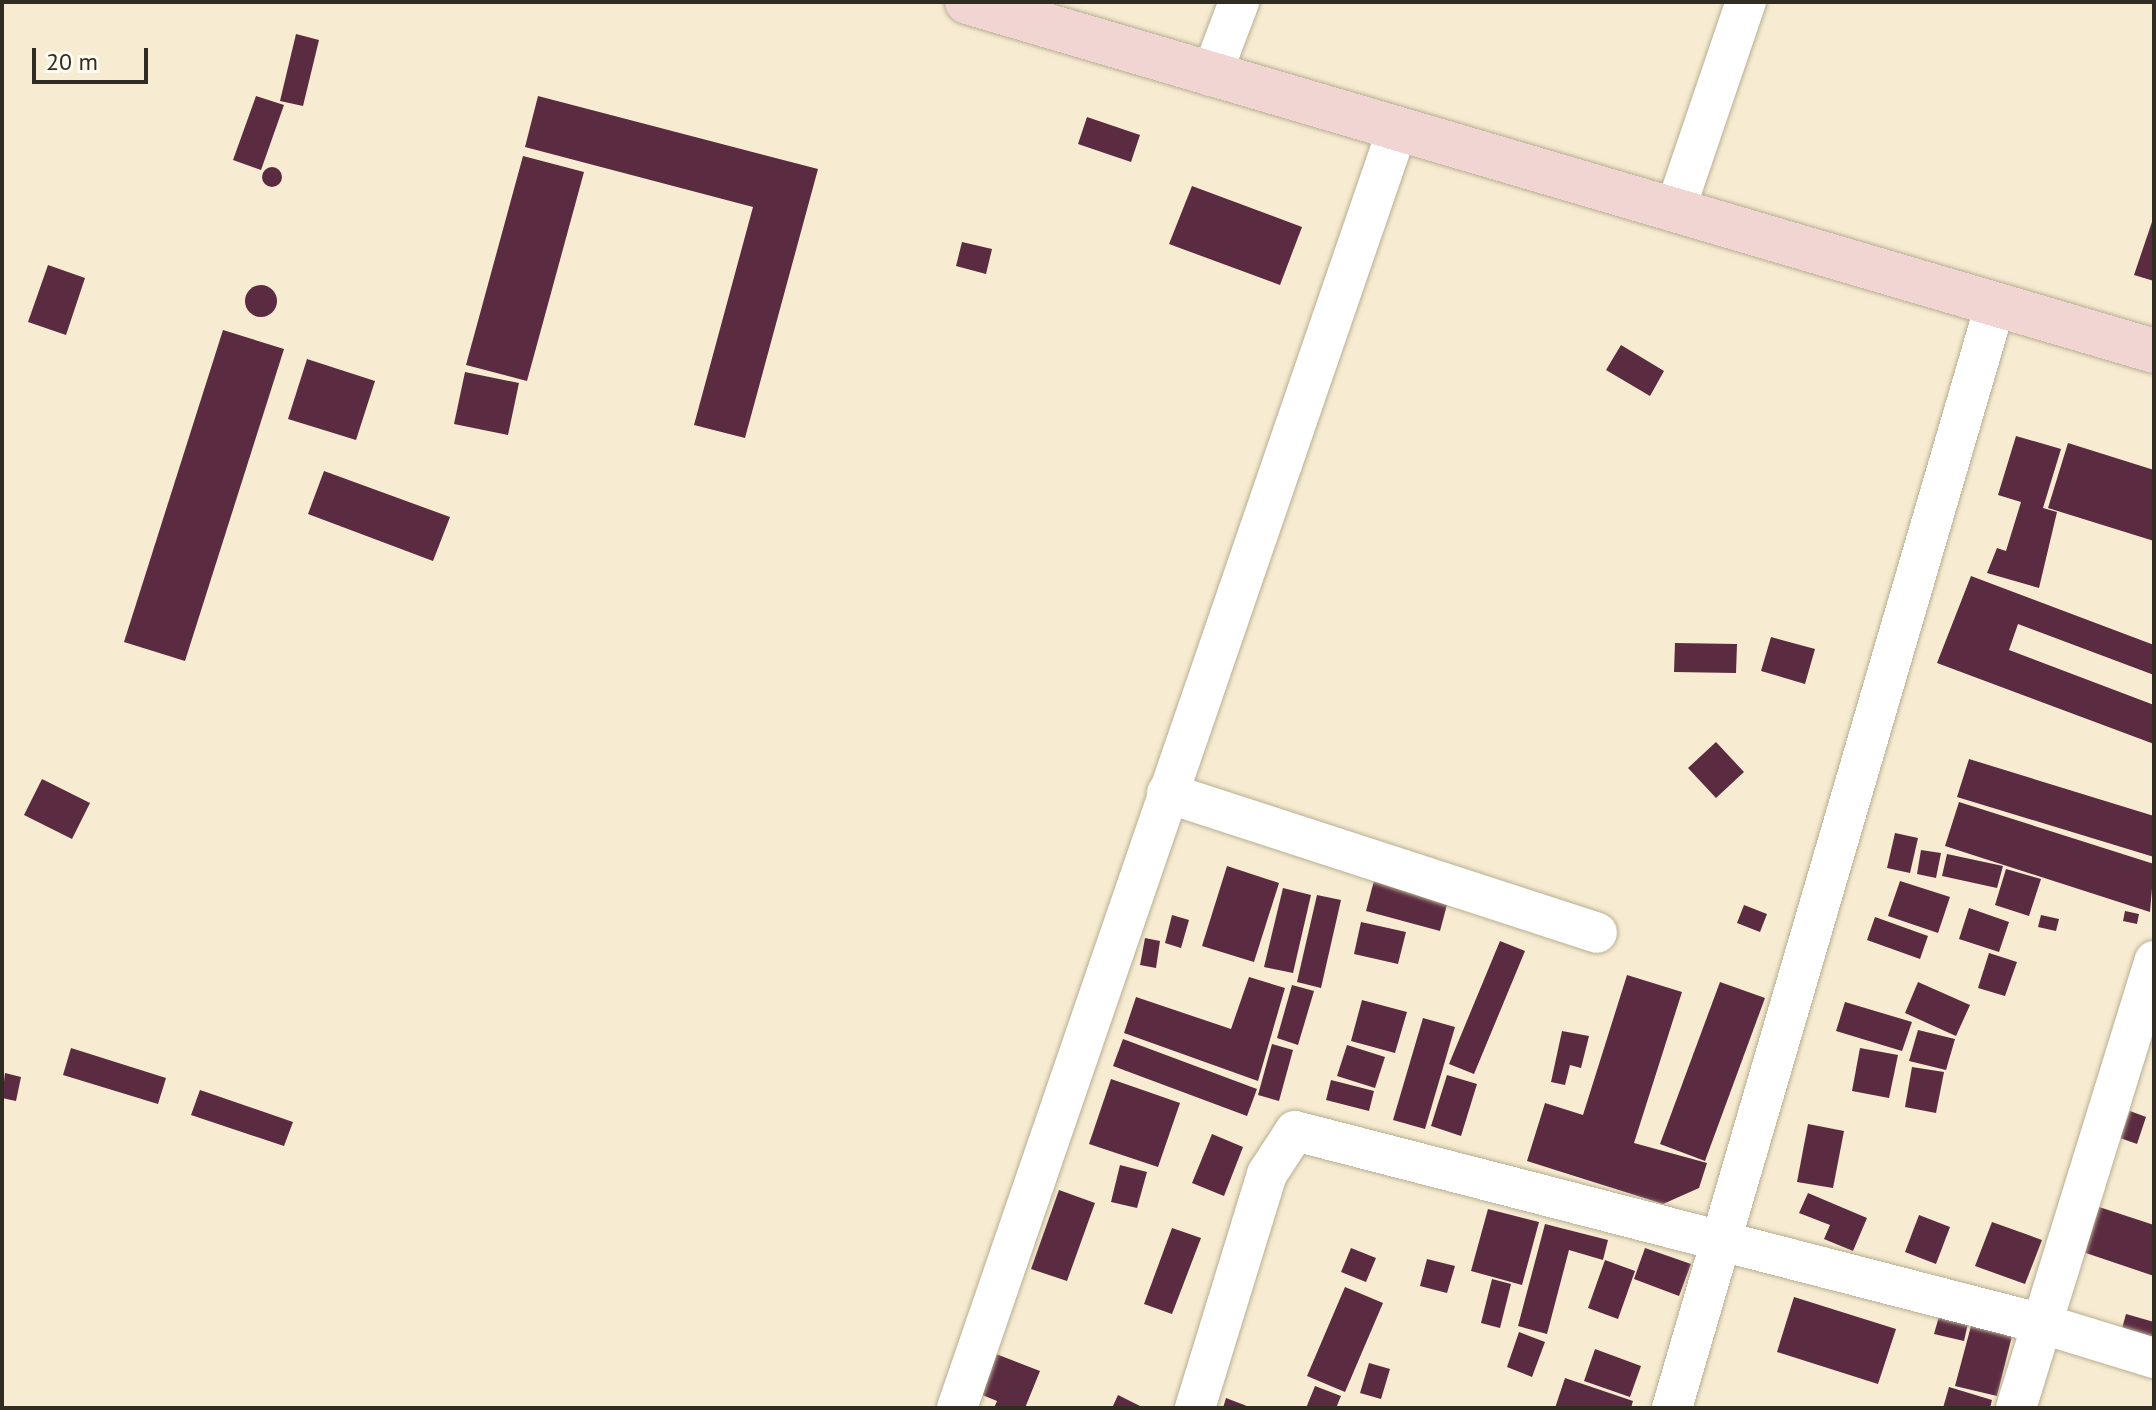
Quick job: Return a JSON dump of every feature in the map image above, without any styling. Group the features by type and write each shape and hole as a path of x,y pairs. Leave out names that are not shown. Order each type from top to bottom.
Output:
{"street":[{"path":"967,2 1211,76 1996,302 2154,351"},
{"path":"1211,76 1239,2"},
{"path":"1675,210 1746,2"},
{"path":"957,1408 1397,130"},
{"path":"1672,1408 1996,302"},
{"path":"1167,793 1597,933"},
{"path":"2016,1408 2154,961"},
{"path":"1195,1408 1267,1174 1295,1131 2043,1324 2154,1358"}],"building":[{"path":"296,34 319,40 303,106 280,101"},
{"path":"256,96 284,105 261,170 233,160"},
{"path":"538,96 818,169 745,438 694,425 753,207 525,147"},
{"path":"1087,117 1140,135 1131,162 1078,144"},
{"path":"523,156 584,172 527,381 466,365"},
{"path":"272,167 279,170 282,177 279,184 272,187 265,184 262,177 265,170"},
{"path":"1192,186 1302,227 1280,285 1169,244"},
{"path":"2154,216 2154,281 2134,275"},
{"path":"962,242 992,249 986,274 956,266"},
{"path":"48,265 85,278 66,335 28,322"},
{"path":"261,285 272,290 277,301 272,312 261,317 250,312 245,301 250,290"},
{"path":"223,330 284,349 185,661 124,642"},
{"path":"1621,345 1664,371 1650,396 1606,370"},
{"path":"307,359 375,381 356,440 288,419"},
{"path":"465,372 519,383 508,435 454,424"},
{"path":"2016,436 2061,449 2043,508 2057,512 2039,588 1987,573 1997,548 2006,551 2021,502 1998,495"},
{"path":"2068,443 2154,470 2154,541 2048,508"},
{"path":"324,471 450,517 433,561 308,514"},
{"path":"1971,576 2154,645 2154,675 2018,624 2009,650 2154,705 2154,744 1937,663"},
{"path":"1771,637 1815,649 1805,684 1761,671"},
{"path":"1675,643 1737,644 1736,673 1674,672"},
{"path":"1716,742 1744,772 1716,798 1688,768"},
{"path":"1969,759 2154,816 2154,857 1957,797"},
{"path":"42,779 90,803 72,839 24,815"},
{"path":"1959,802 2154,864 2150,912 1945,846"},
{"path":"1895,833 1918,838 1910,873 1887,868"},
{"path":"1921,850 1941,853 1936,878 1917,874"},
{"path":"1947,854 2003,866 1997,888 1942,876"},
{"path":"1227,866 1279,883 1254,962 1202,946"},
{"path":"2006,869 2041,879 2029,916 1995,905"},
{"path":"1375,877 1449,897 1440,931 1366,911"},
{"path":"1900,881 1950,897 1938,933 1888,916"},
{"path":"1283,888 1311,895 1293,973 1264,967"},
{"path":"1317,895 1341,900 1321,988 1297,982"},
{"path":"1744,905 1767,914 1760,932 1737,923"},
{"path":"1969,908 2009,922 1999,952 1959,939"},
{"path":"2125,911 2139,914 2137,924 2123,921"},
{"path":"1172,915 1189,920 1181,948 1165,943"},
{"path":"2041,915 2059,919 2056,931 2038,927"},
{"path":"1875,917 1928,936 1920,959 1867,940"},
{"path":"1361,922 1406,932 1398,964 1354,954"},
{"path":"1145,938 1160,941 1156,968 1140,965"},
{"path":"1500,941 1525,951 1474,1074 1449,1064"},
{"path":"1989,953 2017,962 2005,996 1978,988"},
{"path":"1627,975 1682,992 1634,1143 1707,1163 1699,1188 1663,1204 1527,1161 1545,1103 1583,1115"},
{"path":"1249,977 1285,988 1258,1081 1124,1033 1136,997 1231,1029"},
{"path":"1720,982 1765,998 1705,1161 1660,1144"},
{"path":"1918,982 1970,1005 1956,1036 1905,1013"},
{"path":"1292,985 1314,991 1298,1045 1277,1038"},
{"path":"1362,1000 1407,1012 1395,1053 1351,1041"},
{"path":"1845,1002 1912,1022 1902,1051 1836,1031"},
{"path":"1423,1018 1455,1027 1425,1129 1393,1120"},
{"path":"1918,1030 1955,1039 1946,1070 1909,1061"},
{"path":"1562,1031 1589,1036 1581,1068 1570,1065 1565,1085 1551,1082"},
{"path":"1123,1039 1257,1089 1247,1116 1113,1066"},
{"path":"1272,1044 1293,1050 1279,1101 1258,1095"},
{"path":"1347,1045 1385,1057 1375,1088 1337,1076"},
{"path":"71,1048 166,1078 158,1104 63,1075"},
{"path":"1860,1048 1898,1055 1889,1098 1852,1091"},
{"path":"1912,1067 1944,1072 1936,1113 1905,1107"},
{"path":"5,1073 21,1077 16,1101 2,1098"},
{"path":"1447,1075 1477,1084 1461,1136 1431,1126"},
{"path":"1111,1079 1180,1103 1158,1167 1089,1144"},
{"path":"1331,1080 1374,1091 1369,1111 1326,1100"},
{"path":"200,1090 293,1122 284,1146 191,1115"},
{"path":"2130,1111 2146,1117 2137,1144 2120,1138"},
{"path":"1808,1124 1844,1131 1833,1188 1797,1182"},
{"path":"1212,1134 1243,1147 1224,1196 1192,1183"},
{"path":"1120,1165 1147,1172 1137,1208 1111,1202"},
{"path":"1059,1190 1095,1203 1067,1281 1031,1269"},
{"path":"1808,1193 1867,1218 1853,1251 1824,1239 1830,1225 1799,1213"},
{"path":"2096,1206 2154,1225 2154,1276 2080,1251"},
{"path":"1488,1209 1539,1222 1522,1285 1471,1271"},
{"path":"1919,1215 1950,1227 1936,1264 1905,1252"},
{"path":"1992,1222 2042,1240 2025,1284 1975,1266"},
{"path":"1545,1224 1608,1240 1603,1260 1569,1250 1547,1334 1518,1326"},
{"path":"1172,1228 1201,1238 1172,1314 1144,1304"},
{"path":"1351,1248 1376,1258 1366,1282 1341,1272"},
{"path":"1645,1248 1691,1264 1679,1296 1634,1279"},
{"path":"1427,1259 1455,1266 1447,1293 1420,1286"},
{"path":"1605,1260 1635,1271 1618,1319 1588,1308"},
{"path":"1492,1279 1511,1284 1500,1328 1481,1323"},
{"path":"1345,1287 1383,1303 1345,1392 1307,1376"},
{"path":"1794,1297 1896,1329 1878,1384 1777,1352"},
{"path":"1940,1313 1969,1319 1964,1341 1934,1334"},
{"path":"2126,1314 2154,1322 2154,1341 2121,1332"},
{"path":"1971,1326 2012,1336 1997,1396 1955,1386"},
{"path":"1519,1332 1545,1342 1532,1377 1507,1367"},
{"path":"1595,1349 1641,1366 1630,1397 1584,1381"},
{"path":"991,1352 1040,1371 1025,1408 994,1408 997,1401 975,1392"},
{"path":"1369,1363 1390,1369 1381,1399 1360,1393"},
{"path":"1565,1378 1633,1401 1631,1408 1555,1408"},
{"path":"1315,1386 1341,1396 1336,1408 1306,1408"},
{"path":"1949,1387 1992,1400 1990,1408 1943,1408"},
{"path":"1118,1395 1144,1408 1112,1408"},
{"path":"1226,1398 1252,1408 1223,1408"}]}
